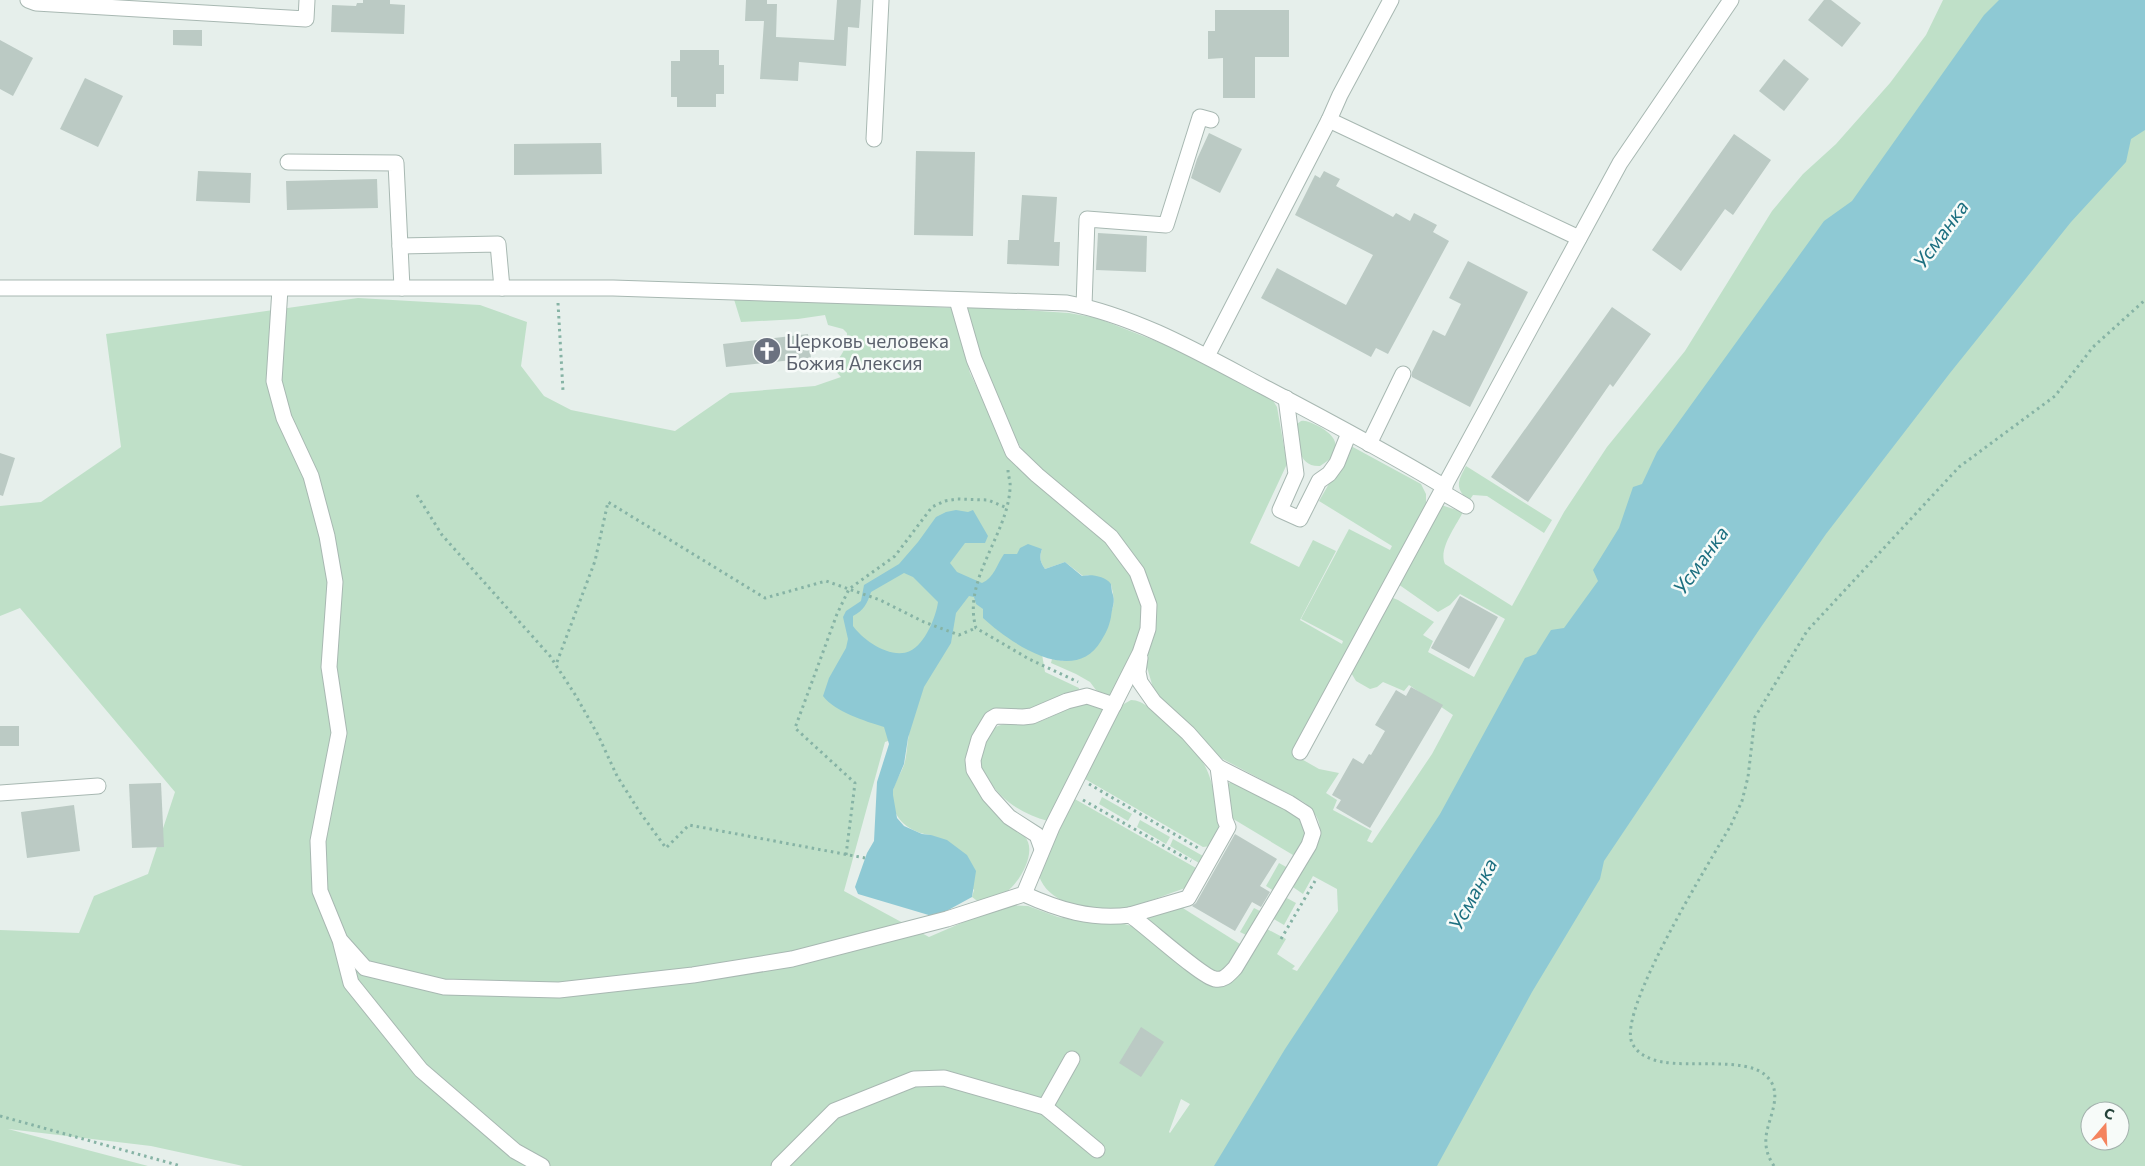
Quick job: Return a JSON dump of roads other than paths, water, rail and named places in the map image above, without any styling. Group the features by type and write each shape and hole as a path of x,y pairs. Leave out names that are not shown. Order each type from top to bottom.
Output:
{"street":[{"path":"28,0 36,3 306,19 307,0"},
{"path":"874,139 881,0"},
{"path":"1207,356 1329,120 1340,95 1391,0"},
{"path":"1300,752 1620,163 1731,0"},
{"path":"1084,306 1087,219 1166,225 1200,117 1211,120"},
{"path":"1329,120 1579,238"},
{"path":"288,162 396,163 402,288"},
{"path":"400,246 498,244 502,288"},
{"path":"0,288 557,288 783,293 1067,303 1084,306 1124,319 1207,356 1369,444 1466,506"},
{"path":"280,289 274,381 284,418 311,476 327,536 335,582 328,667 339,733 318,841 320,891 340,940 351,983 421,1070 515,1151 542,1166"},
{"path":"957,300 974,359 1013,452 1037,475 1099,526 1128,558 1144,589 1149,605 1148,629 1140,653 1069,792 1042,849 1024,894"},
{"path":"1369,444 1403,374"},
{"path":"1286,398 1296,474 1280,510 1300,519 1318,481 1329,474 1338,463 1349,433"},
{"path":"1130,915 1204,974 1214,979 1224,978 1234,968 1313,838 1309,818 1301,809 1218,767 1188,733 1154,702 1143,689 1138,672 1140,653"},
{"path":"1042,849 1037,835 1009,817 989,795 974,770 975,750 991,718 996,716 1023,718 1087,696 1098,698 1114,705"},
{"path":"340,940 365,968 444,987 559,990 693,975 792,959 946,919 1024,894 1050,906 1068,911 1109,918 1130,915 1188,898 1228,827 1225,820 1218,767"},
{"path":"0,793 98,786"},
{"path":"1045,1107 1072,1059"},
{"path":"779,1166 834,1111 914,1079 944,1078 1045,1107 1098,1150"}],"water":[{"name":"Усманка","path":"1999,0 2145,0 2145,130 2131,139 2126,162 2071,222 1950,373 1826,534 1761,627 1604,861 1600,879 1532,992 1437,1166 1214,1166 1285,1049 1440,814 1525,658 1536,654 1551,630 1564,628 1598,581 1593,570 1619,528 1633,487 1642,484 1657,452 1824,221 1852,201 1984,15"},
{"path":"956,510 968,512 973,510 988,536 985,543 965,543 950,563 957,572 982,583 990,578 1004,554 1017,554 1020,548 1028,544 1042,549 1040,559 1045,569 1065,562 1082,576 1102,577 1111,584 1114,601 1109,624 1101,641 1089,654 1075,660 1059,661 1042,656 1009,639 983,618 983,609 976,604 974,597 969,596 956,613 951,643 924,687 908,738 904,764 893,790 897,818 904,826 922,834 947,840 967,855 976,871 972,897 941,914 932,916 858,894 855,887 867,853 874,841 877,782 889,744 884,727 860,719 835,707 823,696 829,678 846,648 848,639 843,617 846,611 861,601 864,585 899,564 936,517","holes":["904,573 913,577 938,602 935,615 929,630 915,648 903,653 886,651 863,637 853,626 853,616 865,606 871,592"]}],"place":[{"name":"Церковь человека Божия Алексия","path":"767,351"}]}
